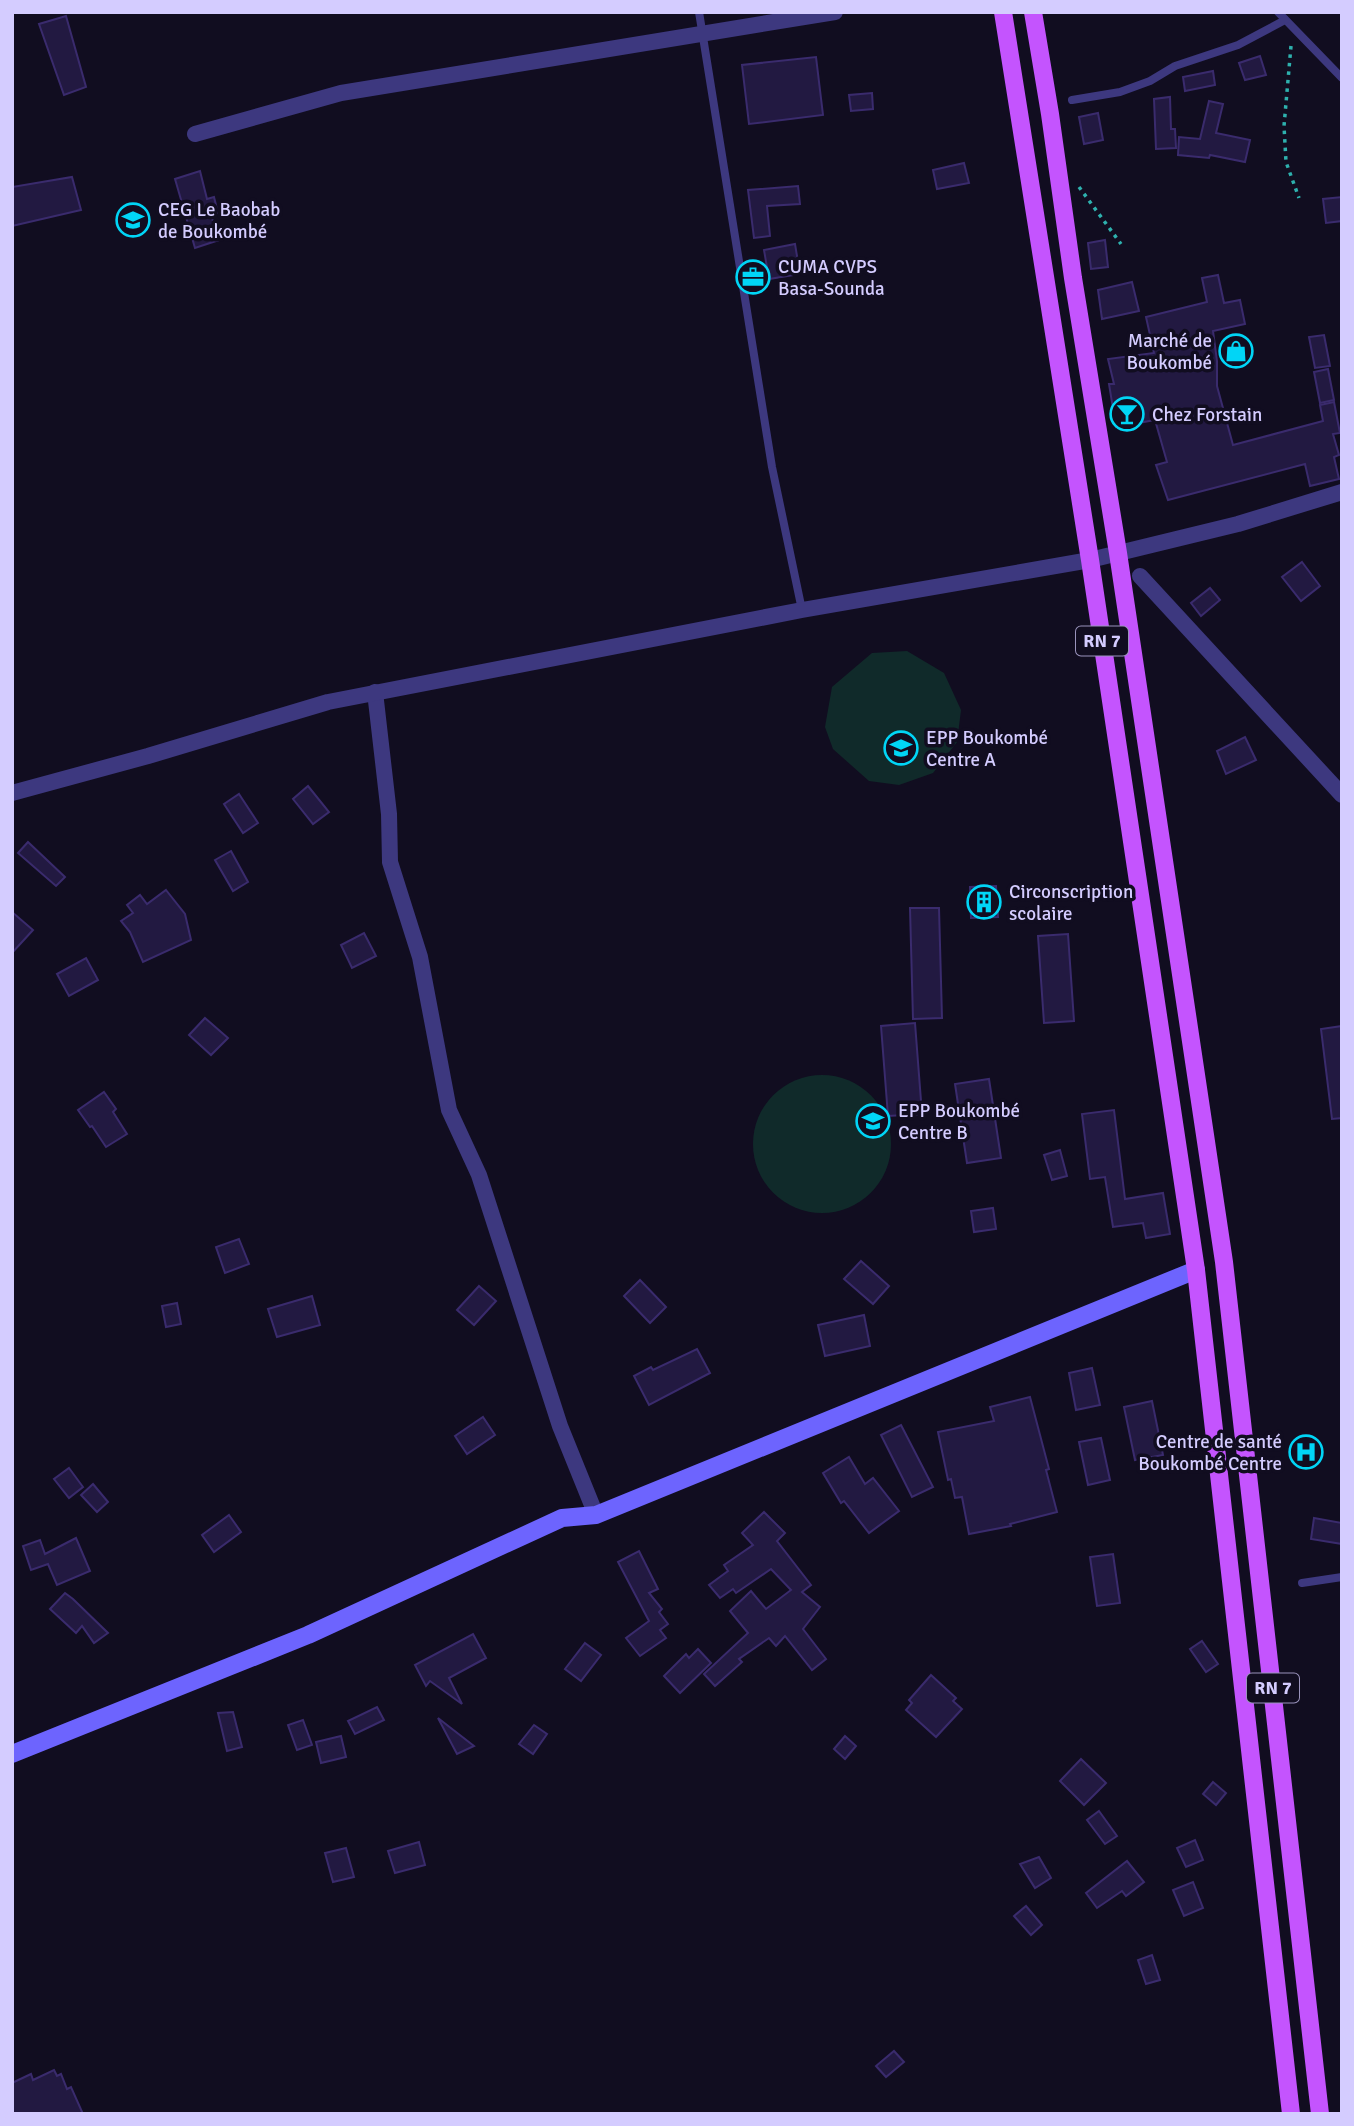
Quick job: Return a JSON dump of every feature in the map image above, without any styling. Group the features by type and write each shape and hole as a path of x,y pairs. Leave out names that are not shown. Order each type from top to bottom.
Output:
{"main road":[{"name":"RN 7","path":"1003,12 1090,559 1196,1270 1292,2114"},
{"name":"RN 7","path":"1032,12 1118,553 1224,1262 1321,2114"}],"street":[{"path":"195,135 341,93 835,12"},
{"path":"12,793 328,702 802,610 1090,559 1238,524 1342,492"},
{"path":"1140,576 1342,795"},
{"path":"375,692 389,814 390,862 420,957 449,1110 479,1175 560,1426 596,1515"},
{"path":"12,1754 308,1635 562,1518 596,1515 1196,1270"}],"lane":[{"path":"699,12 772,467 802,610"},
{"path":"1278,12 1342,78"},
{"path":"1072,100 1120,92 1150,81 1175,66 1238,45 1285,20"},
{"path":"1302,1583 1342,1577"}],"path":[{"path":"1295,30 1289,58 1283,126 1286,162 1299,198"},
{"path":"1079,187 1121,244"}],"green space":[{"path":"907,651 944,673 961,710 957,742 933,773 899,785 869,781 833,749 825,727 832,687 872,653"},
{"path":"822,1075 848,1080 871,1095 886,1118 891,1144 886,1170 871,1193 848,1208 822,1213 796,1208 773,1193 758,1170 753,1144 758,1118 773,1095 796,1080"}],"building":[{"path":"66,16 86,87 64,95 39,24"},
{"path":"1260,56 1266,75 1245,80 1239,63"},
{"path":"816,57 823,115 749,124 742,65"},
{"path":"1213,71 1215,85 1185,91 1183,77"},
{"path":"872,93 873,109 851,111 849,95"},
{"path":"1170,97 1171,129 1175,129 1176,148 1156,149 1154,99"},
{"path":"1209,101 1223,104 1216,133 1250,140 1245,162 1210,155 1209,158 1178,155 1179,137 1200,139"},
{"path":"1098,113 1103,140 1084,144 1079,117"},
{"path":"964,163 969,183 937,189 933,170"},
{"path":"200,171 207,199 214,197 218,213 211,215 219,240 195,248 175,179"},
{"path":"72,177 81,210 12,226 12,187"},
{"path":"798,186 800,204 767,206 770,236 754,238 748,190"},
{"path":"1342,197 1342,221 1326,223 1323,199"},
{"path":"1105,240 1108,267 1091,269 1088,243"},
{"path":"795,244 800,274 769,279 764,250"},
{"path":"1218,275 1224,303 1240,300 1245,324 1213,331 1217,386 1233,445 1323,421 1320,405 1334,402 1340,433 1333,434 1339,455 1334,457 1339,479 1310,486 1305,464 1168,500 1156,465 1167,462 1155,420 1116,427 1109,384 1114,384 1108,359 1154,353 1146,317 1207,302 1202,278"},
{"path":"1132,282 1139,311 1102,319 1098,290"},
{"path":"1324,335 1330,366 1315,368 1309,337"},
{"path":"1328,369 1334,400 1320,403 1314,372"},
{"path":"1302,562 1320,586 1301,601 1282,577"},
{"path":"1210,588 1220,600 1201,616 1191,603"},
{"path":"1245,737 1256,760 1226,774 1217,751"},
{"path":"308,786 329,812 313,824 293,799"},
{"path":"239,794 258,823 243,833 224,804"},
{"path":"28,842 65,877 56,886 18,853"},
{"path":"231,851 248,882 233,891 215,860"},
{"name":"Circonscription scolaire","path":"996,886 998,917 971,918 970,887"},
{"path":"166,890 185,914 191,940 143,962 130,932 121,921 133,913 127,905 140,895 147,904"},
{"path":"910,908 939,908 942,1018 913,1019"},
{"path":"12,912 33,930 12,953"},
{"path":"364,933 376,956 352,968 341,945"},
{"path":"1068,934 1074,1021 1044,1023 1038,936"},
{"path":"86,958 98,980 69,996 57,974"},
{"path":"205,1018 228,1038 211,1055 189,1035"},
{"path":"915,1023 922,1114 888,1116 881,1026"},
{"path":"1342,1026 1342,1118 1332,1119 1321,1029"},
{"path":"989,1079 1001,1158 967,1163 955,1084"},
{"path":"104,1092 116,1109 113,1112 127,1134 106,1147 78,1110"},
{"path":"1114,1110 1125,1199 1163,1193 1170,1234 1146,1238 1143,1223 1113,1227 1105,1177 1090,1179 1082,1114"},
{"path":"1060,1150 1067,1176 1052,1180 1044,1155"},
{"path":"993,1208 996,1229 974,1232 971,1211"},
{"path":"239,1239 249,1264 225,1273 216,1247"},
{"path":"861,1261 889,1286 873,1304 844,1279"},
{"path":"640,1280 666,1307 650,1323 624,1296"},
{"path":"479,1286 496,1301 474,1325 457,1310"},
{"path":"312,1296 320,1325 277,1337 268,1309"},
{"path":"177,1303 181,1324 166,1327 162,1306"},
{"path":"864,1315 870,1346 825,1356 818,1325"},
{"path":"697,1349 710,1373 649,1405 634,1376"},
{"path":"1092,1368 1100,1405 1076,1410 1069,1373"},
{"path":"1030,1397 1057,1512 1010,1524 1011,1526 969,1534 962,1497 955,1498 951,1479 948,1480 938,1432 994,1421 990,1407"},
{"path":"1152,1401 1163,1455 1135,1460 1124,1407"},
{"path":"483,1417 495,1435 467,1454 455,1436"},
{"path":"901,1425 933,1487 912,1497 881,1435"},
{"path":"1101,1438 1110,1480 1088,1485 1079,1442"},
{"path":"849,1457 865,1484 873,1478 899,1511 869,1533 844,1501 841,1503 823,1473"},
{"path":"69,1468 83,1487 69,1498 54,1479"},
{"path":"93,1484 108,1502 97,1512 81,1495"},
{"path":"764,1512 785,1533 777,1541 811,1585 802,1592 820,1607 803,1629 826,1659 812,1670 785,1636 776,1646 769,1638 739,1659 742,1662 715,1686 704,1674 748,1633 730,1611 751,1591 766,1609 791,1590 771,1569 736,1593 733,1589 720,1598 709,1585 728,1571 724,1565 753,1545 742,1533"},
{"path":"229,1515 241,1532 214,1552 202,1535"},
{"path":"1314,1518 1342,1523 1342,1544 1311,1539"},
{"path":"76,1538 90,1571 57,1585 48,1564 31,1570 23,1546 40,1540 45,1554"},
{"path":"639,1551 658,1589 649,1593 662,1609 659,1612 668,1624 660,1630 666,1638 640,1656 626,1638 649,1621 618,1562"},
{"path":"1113,1554 1120,1603 1097,1606 1090,1557"},
{"path":"65,1593 108,1633 94,1643 82,1626 76,1633 50,1609"},
{"path":"473,1634 486,1658 449,1678 462,1704 430,1681 426,1686 415,1665"},
{"path":"1202,1641 1218,1664 1206,1672 1190,1649"},
{"path":"585,1643 601,1655 581,1681 565,1669"},
{"path":"698,1649 711,1663 680,1693 664,1676 686,1654 689,1658"},
{"path":"931,1675 956,1698 953,1701 962,1709 936,1737 906,1710 912,1703 909,1700"},
{"path":"377,1707 384,1720 355,1734 348,1721"},
{"path":"233,1712 242,1747 227,1751 218,1713"},
{"path":"438,1718 474,1746 457,1754"},
{"path":"303,1720 312,1745 297,1750 288,1725"},
{"path":"534,1725 547,1734 533,1754 519,1744"},
{"path":"341,1736 346,1757 321,1763 316,1742"},
{"path":"845,1736 856,1746 845,1759 834,1749"},
{"path":"1081,1759 1106,1783 1084,1805 1060,1781"},
{"path":"1213,1782 1226,1793 1216,1805 1203,1794"},
{"path":"1099,1811 1117,1836 1105,1844 1087,1820"},
{"path":"1195,1840 1203,1860 1186,1867 1177,1848"},
{"path":"419,1842 425,1865 395,1873 388,1851"},
{"path":"346,1848 354,1877 333,1882 325,1853"},
{"path":"1039,1857 1051,1878 1035,1888 1020,1864"},
{"path":"1127,1861 1144,1882 1126,1896 1122,1891 1097,1908 1086,1893"},
{"path":"1193,1882 1203,1908 1184,1916 1173,1890"},
{"path":"1026,1906 1042,1925 1031,1935 1014,1916"},
{"path":"1152,1955 1160,1980 1146,1984 1138,1960"},
{"path":"894,2051 904,2062 886,2077 876,2066"},
{"path":"54,2070 57,2076 61,2074 67,2089 71,2087 83,2114 12,2114 12,2083 31,2074 33,2080"}],"place":[{"name":"CEG Le Baobab de Boukombé","path":"133,220"},
{"name":"CUMA CVPS Basa-Sounda","path":"753,277"},
{"name":"Marché de Boukombé","path":"1236,351"},
{"name":"Chez Forstain","path":"1127,414"},
{"name":"EPP Boukombé Centre A","path":"901,748"},
{"name":"Circonscription scolaire","path":"984,902"},
{"name":"EPP Boukombé Centre B","path":"873,1121"},
{"name":"Centre de santé Boukombé Centre","path":"1306,1452"}]}
